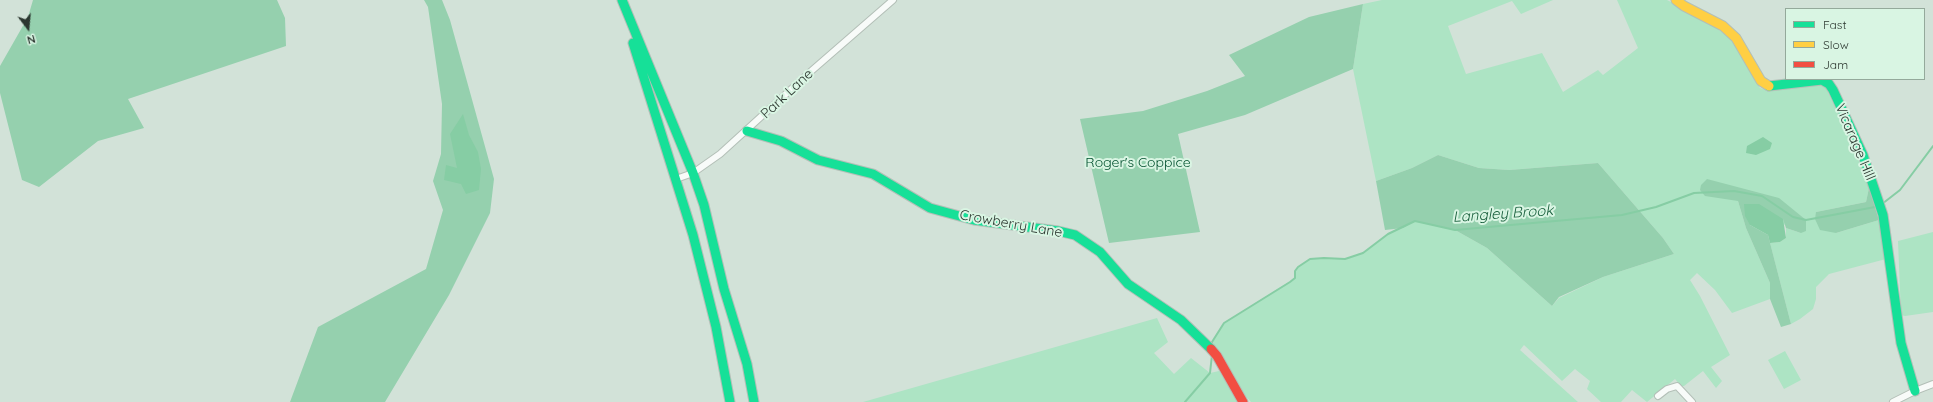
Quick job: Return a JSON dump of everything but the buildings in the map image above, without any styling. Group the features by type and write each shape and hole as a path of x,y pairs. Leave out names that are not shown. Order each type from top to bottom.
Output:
{"street":[{"path":"621,0 693,173 704,205 724,289 747,364 754,402"},
{"path":"621,0 676,179 705,283 730,402"},
{"name":"Park Lane","path":"676,179 693,173 720,154 809,73 893,0"},
{"name":"Vicarage Hill","path":"1676,0 1684,6 1723,26 1736,38 1755,72 1765,85 1774,87 1812,80 1823,80 1833,90 1863,155 1883,215 1901,343 1915,391"},
{"name":"Crowberry Lane","path":"747,131 781,141 818,160 872,174 930,208 974,220 1058,231 1075,235 1100,252 1128,284 1181,320 1201,338 1217,356 1244,402"},
{"path":"1893,402 1933,384"},
{"path":"1658,396 1667,389 1677,386 1692,402"}],"shaded area":[{"path":"1382,0 1553,0 1521,14 1512,1 1448,26 1466,74 1542,53 1563,92 1598,70 1603,75 1638,48 1617,0 1667,0 1704,19 1737,43 1760,88 1771,91 1820,83 1825,86 1858,156 1869,188 1866,202 1816,212 1836,233 1879,220 1886,259 1829,274 1816,287 1816,299 1813,309 1791,324 1770,243 1780,242 1786,238 1786,228 1801,233 1738,201 1746,228 1770,283 1770,299 1732,313 1715,290 1697,273 1690,280 1700,296 1730,355 1711,367 1722,381 1716,388 1703,371 1684,386 1681,386 1675,379 1647,402 1632,390 1621,402 1601,402 1587,389 1590,381 1575,369 1562,381 1524,345 1520,350 1578,402 1251,402 1242,392 1212,342 1224,323 1295,278 1295,271 1298,267 1310,259 1345,259 1363,253 1388,234 1415,221 1455,230 1487,248 1552,306 1559,298 1603,277 1674,254 1663,238 1598,163 1509,170 1479,168 1438,155 1412,168 1376,181 1353,69 1363,4"},
{"path":"463,114 469,135 478,152 481,169 479,190 466,194 461,184 444,180 446,165 457,168 450,134"},
{"path":"1763,137 1772,143 1770,149 1756,155 1746,153 1747,146"},
{"path":"1744,204 1759,204 1783,219 1786,238 1780,242 1770,243 1768,235 1750,225 1745,216"},
{"path":"1933,232 1933,312 1905,316 1901,315 1898,241"},
{"path":"1157,318 1168,342 1154,353 1174,374 1191,358 1210,373 1219,371 1239,402 863,402"},
{"path":"1785,351 1801,380 1784,389 1768,360"}],"green space":[{"path":"33,0 277,0 285,18 286,46 128,99 144,128 98,141 39,187 22,180 0,93 0,66 28,17"},
{"path":"424,0 442,0 450,20 494,179 490,213 449,295 385,402 290,402 318,327 426,269 443,210 433,181 441,154 442,104 428,7"},
{"name":"Roger's Coppice","path":"1363,4 1353,69 1245,115 1178,134 1200,232 1109,243 1080,119 1143,111 1207,91 1245,76 1229,55 1309,17"},
{"path":"1438,155 1479,168 1509,170 1598,163 1663,238 1674,254 1603,277 1559,297 1552,306 1487,248 1455,230 1415,221 1403,228 1385,230 1376,181 1412,168"},
{"path":"1707,179 1779,198 1806,220 1806,231 1801,233 1786,228 1783,219 1750,225 1768,235 1791,324 1781,327 1770,299 1770,283 1746,228 1738,201 1705,196 1700,190 1701,185"},
{"path":"1869,188 1879,220 1836,233 1820,230 1815,219 1816,212 1866,202"}],"waterway":[{"name":"Langley Brook","path":"1882,204 1900,190 1933,146"},
{"name":"Langley Brook","path":"1212,347 1212,342 1224,323 1290,282 1295,278 1295,271 1298,267 1310,259 1345,259 1363,253 1388,234 1415,221 1455,230 1622,215 1656,207 1694,193 1734,191 1762,196 1793,217 1806,220 1875,207"},
{"name":"Langley Brook","path":"1185,402 1210,373 1212,355"}],"traffic: fast":[{"path":"622,0 693,173 704,205 724,289 747,364 754,402"},
{"path":"633,43 693,235 716,327 730,402"},
{"path":"1769,86 1822,80 1829,84 1833,90 1863,155 1883,215 1901,343 1915,391"},
{"path":"747,131 781,141 818,160 873,174 930,208 974,220 1058,231 1075,235 1100,252 1128,284 1181,320 1211,349"}],"traffic: slow":[{"path":"1676,0 1684,6 1723,26 1736,38 1761,81 1769,86"}],"traffic: jam":[{"path":"1211,349 1217,356 1243,402"}]}
